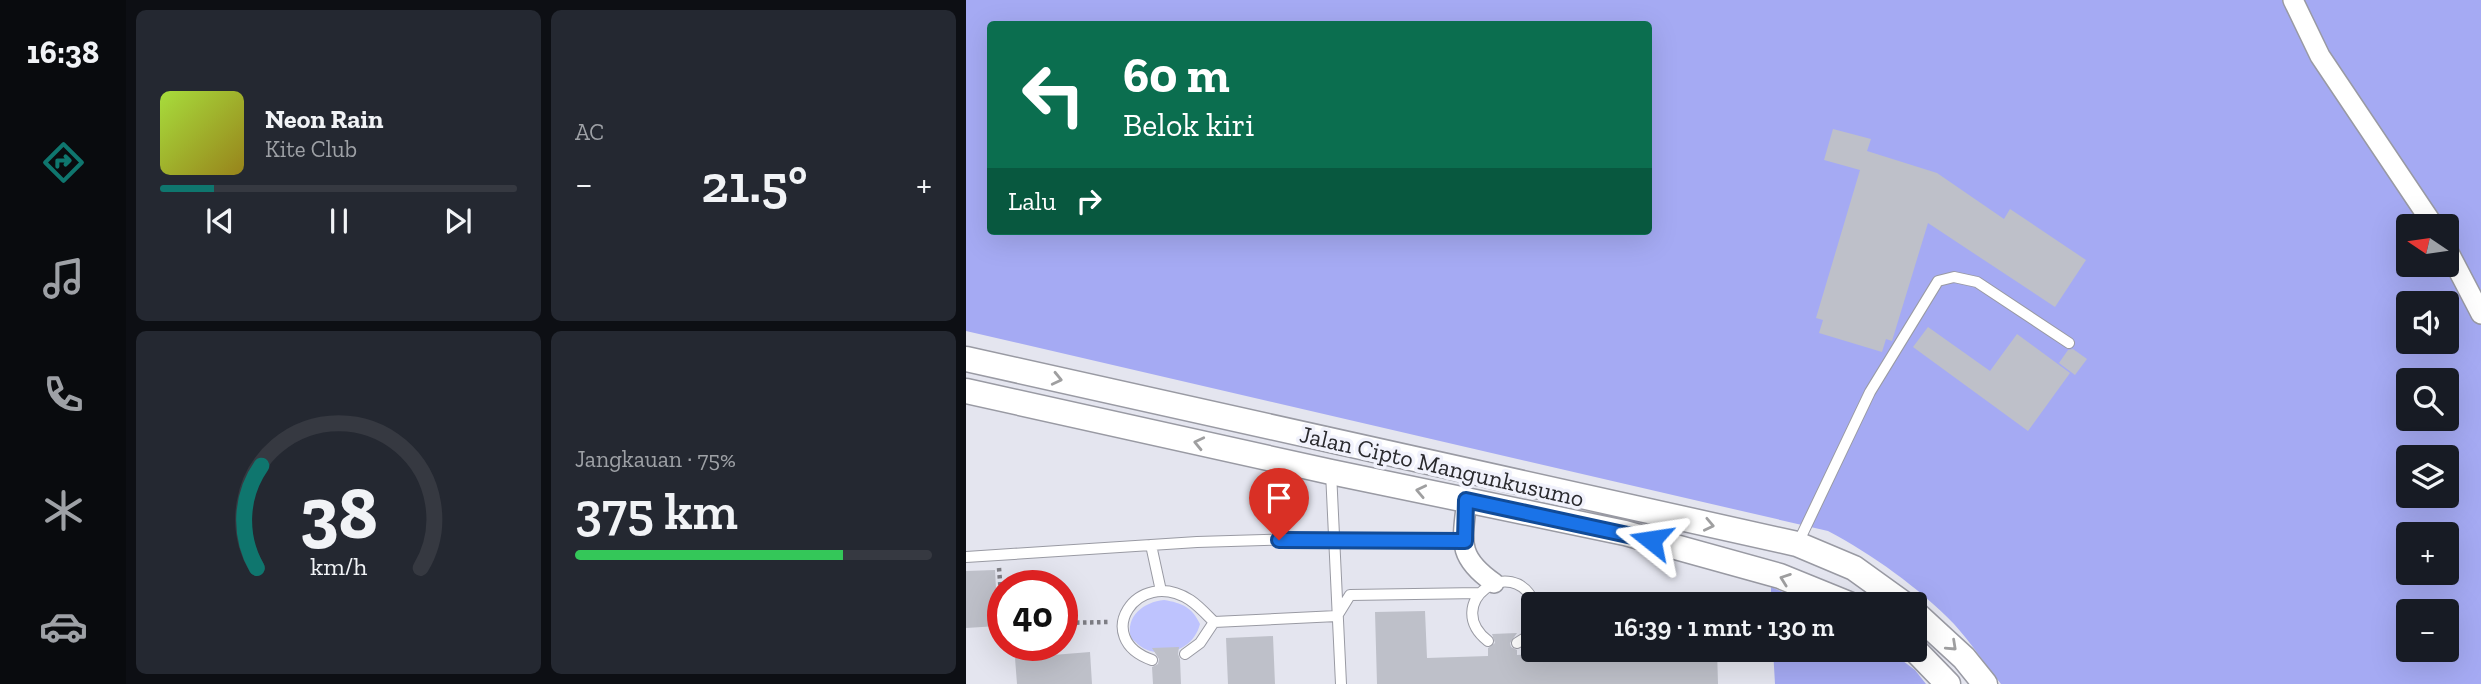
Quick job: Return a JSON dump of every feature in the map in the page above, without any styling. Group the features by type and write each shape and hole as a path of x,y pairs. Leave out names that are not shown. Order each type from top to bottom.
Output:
{"street":[{"path":"2293,0 2320,55 2426,214"},
{"path":"2459,272 2481,314"},
{"name":"Jalan Cipto Mangunkusumo","path":"966,359 1797,544 1854,568 1887,592"},
{"path":"1011,402 1017,370"},
{"name":"Jalan Cipto Mangunkusumo","path":"966,391 1331,472 1625,533 1780,576 1819,592"},
{"path":"1466,500 1466,558 1481,574 1487,588"},
{"path":"1927,623 1964,657 1985,684"},
{"path":"1927,662 1948,684"}],"lane":[{"path":"1797,544 1870,392 1938,281 1954,277 1977,282 2069,343"},
{"path":"1331,472 1341,684"},
{"path":"966,557 1151,545 1333,538 1465,541"},
{"path":"1151,545 1161,591"},
{"path":"1336,589 1350,595 1487,588 1513,582 1528,592"},
{"path":"1487,588 1474,601 1472,619 1480,635 1488,641"},
{"path":"1152,660 1133,651 1123,632 1125,611 1132,602 1150,591 1161,591 1189,599 1214,622 1337,616"},
{"path":"1337,616 1350,595"},
{"path":"1185,654 1200,643 1214,622"},
{"path":"1517,643 1521,640"}],"path":[{"path":"983,556 999,570"},
{"path":"1078,622 1123,621"}],"shaded area":[{"path":"966,0 2481,0 2481,684 2001,684 1954,624 1927,599 1927,592 1919,592 1862,550 1828,531 966,331"},
{"path":"1164,600 1186,607 1200,624 1186,645 1162,653 1143,648 1131,638 1130,630 1138,611"},
{"path":"1774,662 1904,662 1926,684 1775,684"}],"building":[{"path":"1833,129 1871,139 1867,151 1937,173 2004,219 2010,209 2086,260 2055,307 1928,223 1892,341 1886,339 1882,352 1819,333 1823,320 1816,318 1860,170 1824,160"},
{"path":"1928,327 1990,371 2017,334 2070,373 2028,431 1913,347"},
{"path":"2073,349 2087,359 2075,375 2059,363 2068,350"},
{"path":"987,570 987,627 966,628 966,571"},
{"path":"1425,611 1427,658 1488,656 1488,648 1495,643 1492,634 1517,633 1510,643 1511,647 1517,650 1517,655 1521,655 1521,662 1717,662 1718,684 1377,684 1375,612"},
{"path":"1273,636 1275,684 1228,684 1226,638"},
{"path":"1179,647 1181,684 1153,684 1152,667 1158,664 1159,659 1152,648"},
{"path":"1090,652 1092,684 1017,684 1015,661 1078,661 1078,653"}],"route":[{"path":"1279,540 1333,538 1465,541 1466,500 1651,540"}]}
